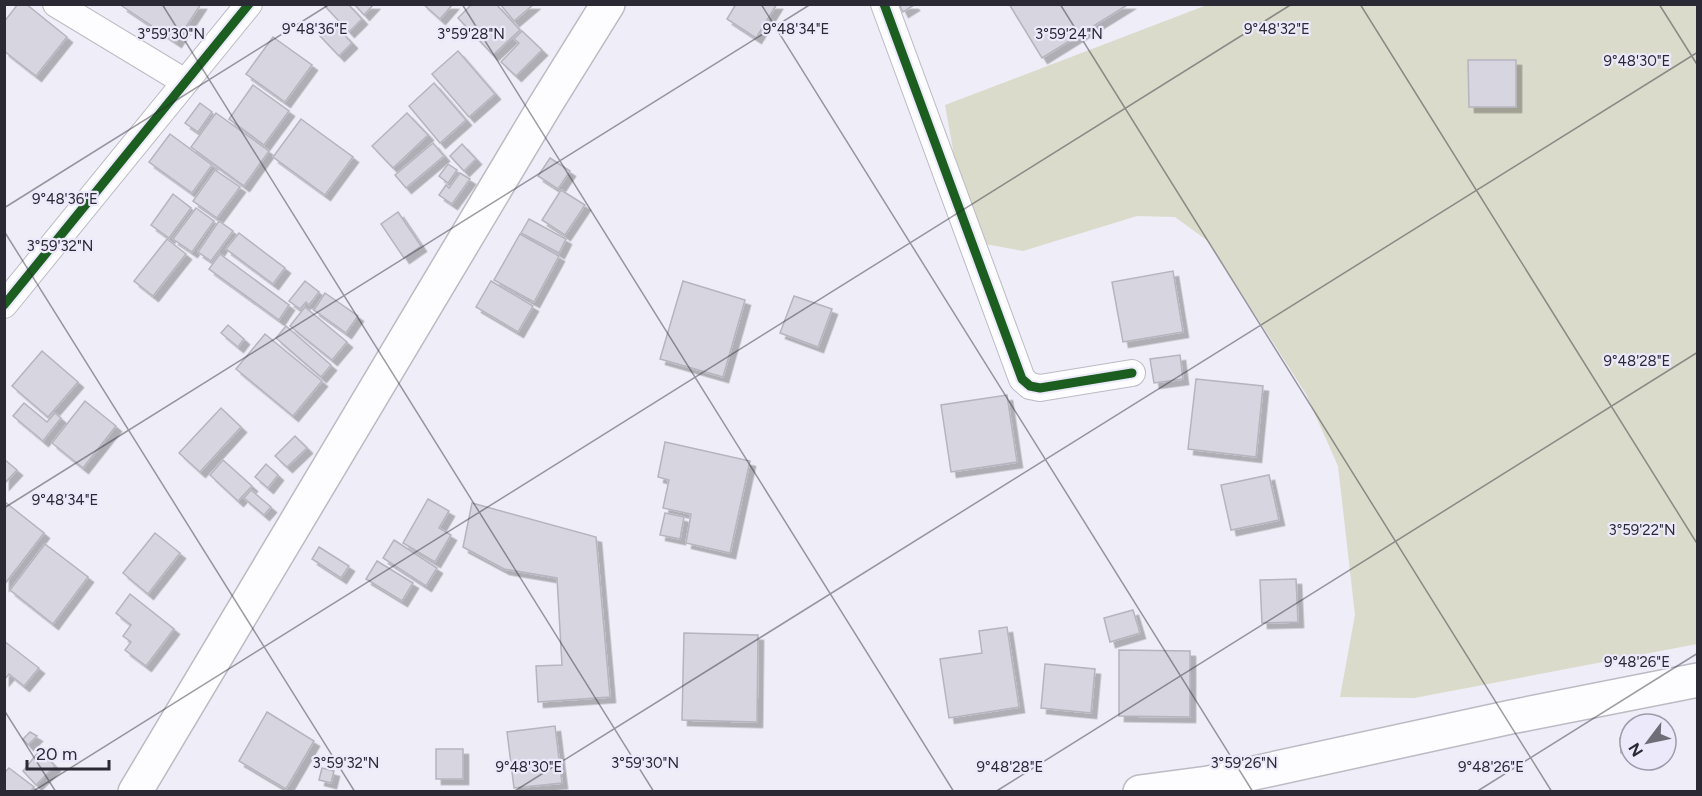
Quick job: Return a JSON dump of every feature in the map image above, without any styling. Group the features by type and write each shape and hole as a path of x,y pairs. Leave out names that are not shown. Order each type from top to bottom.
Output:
{"main road":[{"path":"135,792 531,127 608,4"},
{"path":"1140,792 1208,783 1511,717 1698,680"}],"street":[{"path":"56,4 185,82"},
{"path":"4,305 249,4"},
{"path":"884,4 1022,379 1030,386 1040,388 1132,373"}],"green space":[{"path":"1207,5 1697,5 1697,644 1414,698 1340,697 1355,615 1338,466 1306,394 1208,241 1175,217 1137,216 1023,251 985,244 957,172 945,105"}],"building":[{"path":"18,4 26,4 67,37 36,76 4,51 4,22"},
{"path":"124,4 201,4 176,42 122,6"},
{"path":"323,4 348,4 362,19 349,32"},
{"path":"354,4 374,4 364,15"},
{"path":"423,4 453,4 440,19"},
{"path":"472,4 496,4 520,30 493,55 458,18"},
{"path":"500,4 534,4 514,21"},
{"path":"736,4 777,4 756,38 727,19"},
{"path":"899,4 913,4 914,5 903,12"},
{"path":"1009,4 1129,4 1042,58"},
{"path":"333,23 352,43 339,56 320,36"},
{"path":"522,31 542,50 516,76 501,62 519,43 514,39"},
{"path":"273,37 312,65 285,102 246,74"},
{"path":"458,51 495,94 469,117 432,74"},
{"path":"1468,60 1516,60 1516,107 1469,107"},
{"path":"434,83 466,120 440,143 409,106"},
{"path":"253,85 289,111 264,145 229,119"},
{"path":"200,103 212,112 198,132 185,123"},
{"path":"216,113 269,151 244,186 191,147"},
{"path":"407,113 428,135 393,168 372,146"},
{"path":"301,119 353,157 325,195 273,157"},
{"path":"170,134 212,165 192,193 149,162"},
{"path":"433,143 444,156 406,188 395,175"},
{"path":"462,144 476,159 464,171 450,156"},
{"path":"550,158 570,171 558,189 538,176"},
{"path":"448,164 457,170 448,183 439,176"},
{"path":"215,170 240,187 217,218 193,201"},
{"path":"460,173 470,179 452,204 439,195 446,185 449,188"},
{"path":"561,190 585,205 565,235 542,220"},
{"path":"173,194 191,208 169,238 151,225"},
{"path":"196,208 214,221 192,252 173,239"},
{"path":"398,212 421,246 404,258 381,224"},
{"path":"529,219 566,239 559,253 521,233"},
{"path":"219,221 233,231 211,261 198,252"},
{"path":"239,233 285,268 273,284 226,249"},
{"path":"520,234 559,256 534,302 494,280"},
{"path":"167,239 186,254 153,296 134,281"},
{"path":"220,254 289,305 279,320 209,269"},
{"path":"1173,271 1183,332 1123,342 1112,282"},
{"path":"305,281 319,292 309,305 306,302 300,309 289,301"},
{"path":"491,281 533,306 518,332 476,307"},
{"path":"683,281 745,300 723,377 660,359"},
{"path":"325,293 358,316 346,333 314,310"},
{"path":"794,296 832,309 818,347 780,333"},
{"path":"305,307 347,342 332,360 290,326"},
{"path":"228,325 244,339 238,347 221,333"},
{"path":"286,326 331,365 321,377 276,338"},
{"path":"265,334 322,381 293,416 236,369"},
{"path":"42,351 78,382 48,417 12,386"},
{"path":"1180,355 1183,379 1154,383 1150,359"},
{"path":"1196,379 1263,386 1256,457 1188,449"},
{"path":"1007,395 1017,462 951,472 941,405"},
{"path":"85,401 116,426 83,468 52,443"},
{"path":"24,403 47,422 55,413 61,418 43,441 13,416"},
{"path":"221,408 241,427 200,472 179,453"},
{"path":"295,436 307,448 287,467 275,456"},
{"path":"665,442 750,461 730,553 686,543 691,514 663,508 669,480 658,477"},
{"path":"4,459 17,470 4,484"},
{"path":"223,460 252,486 238,501 210,475"},
{"path":"266,464 278,475 268,488 255,477"},
{"path":"1269,475 1279,520 1231,530 1221,485"},
{"path":"251,490 271,507 264,515 244,498"},
{"path":"428,499 449,511 439,528 451,535 435,562 403,543"},
{"path":"4,503 44,533 4,585"},
{"path":"472,503 596,537 610,697 538,702 536,666 562,665 557,578 504,569 463,547"},
{"path":"665,513 684,517 680,539 660,535"},
{"path":"155,533 180,553 148,594 123,573"},
{"path":"394,540 437,568 426,586 383,558"},
{"path":"45,544 88,577 53,624 10,590"},
{"path":"319,547 349,566 341,578 312,559"},
{"path":"377,561 413,583 402,601 366,579"},
{"path":"1296,579 1298,622 1262,623 1260,580"},
{"path":"130,594 174,629 146,666 125,650 131,642 123,636 131,625 116,613"},
{"path":"1133,610 1140,633 1110,642 1104,618"},
{"path":"1007,627 1019,707 949,718 940,659 982,653 979,631"},
{"path":"684,633 758,635 757,722 682,720"},
{"path":"4,641 39,668 24,686 9,674 4,680"},
{"path":"1119,650 1190,651 1190,717 1119,716"},
{"path":"1045,664 1095,669 1091,713 1041,708"},
{"path":"267,712 314,741 286,789 239,761"},
{"path":"555,726 562,783 514,788 507,732"},
{"path":"30,732 37,736 28,745 23,739"},
{"path":"436,749 463,749 463,779 436,779"},
{"path":"40,750 55,766 36,785 23,771"},
{"path":"9,768 34,787 30,792 4,792 4,773"},
{"path":"322,768 334,771 331,783 319,780"}],"cycle path":[{"path":"4,305 249,4"},
{"path":"884,4 1022,379 1030,386 1040,388 1132,373"}]}
